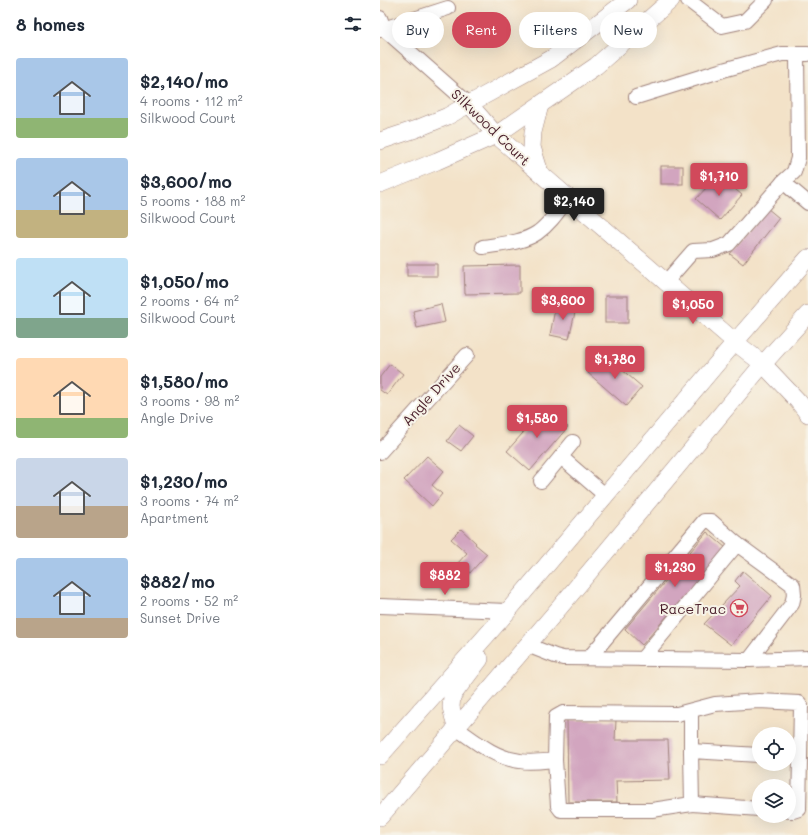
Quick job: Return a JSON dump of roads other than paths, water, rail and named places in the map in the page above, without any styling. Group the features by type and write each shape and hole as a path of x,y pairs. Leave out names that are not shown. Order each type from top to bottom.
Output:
{"main road":[{"path":"380,141 436,122 551,59 628,0"},
{"path":"380,184 496,136 596,66 671,0"},
{"name":"Silkwood Court","path":"469,104 496,136 735,342 763,364 798,401 808,414"},
{"path":"540,105 533,132 532,147 540,174"},
{"path":"380,756 508,611 735,342 808,258"},
{"path":"380,817 527,645 763,364 808,314"},
{"path":"456,728 451,707 452,696 477,662 512,623 508,611"}],"street":[{"path":"688,0 722,26 745,21 766,0"},
{"path":"381,25 448,8"},
{"name":"Silkwood Court","path":"381,25 469,104"},
{"path":"636,97 723,70 782,54 802,54 798,158 794,172 783,182 728,244 713,250 693,251 666,282"},
{"path":"783,182 808,203"},
{"path":"483,247 514,242 537,233 552,219 568,198"},
{"name":"Angle Drive","path":"380,452 467,355"},
{"path":"541,481 573,442"},
{"path":"560,457 606,496"},
{"path":"589,658 704,521 711,521 737,544 792,585 794,595 792,604 748,660"},
{"path":"642,659 737,544"},
{"path":"380,606 508,611"},
{"path":"527,645 563,658 748,660 808,658"},
{"path":"752,808 692,804 652,810 561,810 558,806 555,760 556,717 563,713 677,714 715,704 759,701 799,703 802,706 796,750"},
{"path":"691,711 692,804"},
{"path":"456,728 492,753 507,758 521,761 555,760"},
{"path":"692,751 752,754"},
{"path":"796,770 799,809 796,810"}],"place":[{"name":"RaceTrac","path":"739,608"}]}
